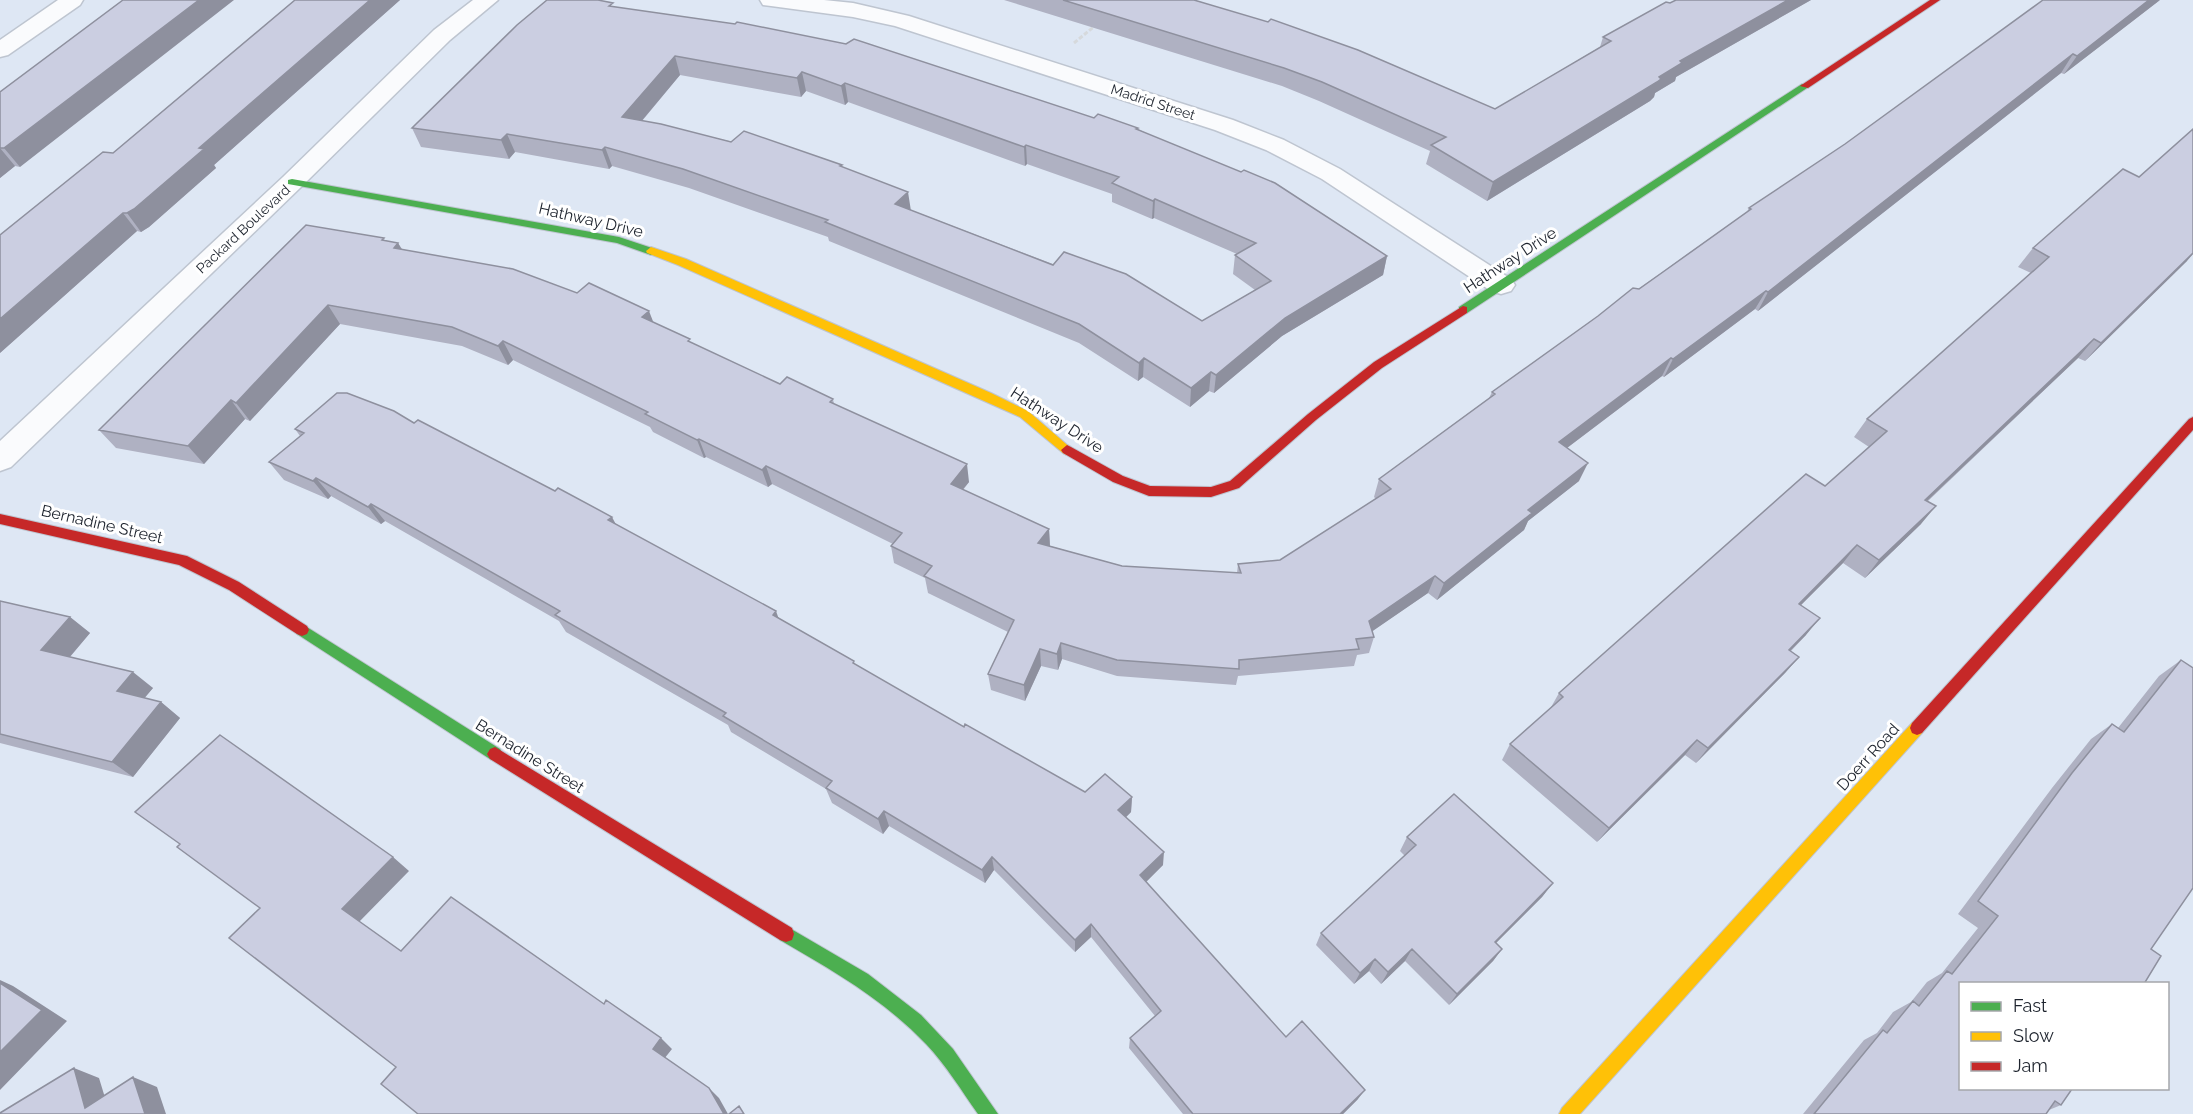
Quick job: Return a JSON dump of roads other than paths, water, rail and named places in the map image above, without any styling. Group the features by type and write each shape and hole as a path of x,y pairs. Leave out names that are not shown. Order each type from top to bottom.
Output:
{"street":[{"path":"0,51 72,0"},
{"name":"Packard Boulevard","path":"0,459 292,182 442,35 487,0"},
{"name":"Madrid Street","path":"771,0 853,10 901,21 1275,145 1331,174 1501,285"},
{"name":"Hathway Drive","path":"292,182 619,240 682,262 987,396 1024,414 1066,448 1118,478 1149,491 1211,492 1234,484 1312,417 1378,365 1935,0"},
{"name":"Doerr Road","path":"1568,1114 2193,422"},
{"name":"Bernadine Street","path":"0,519 182,560 234,586 491,752 787,934 852,971 893,1002 932,1038 989,1114"}]}
